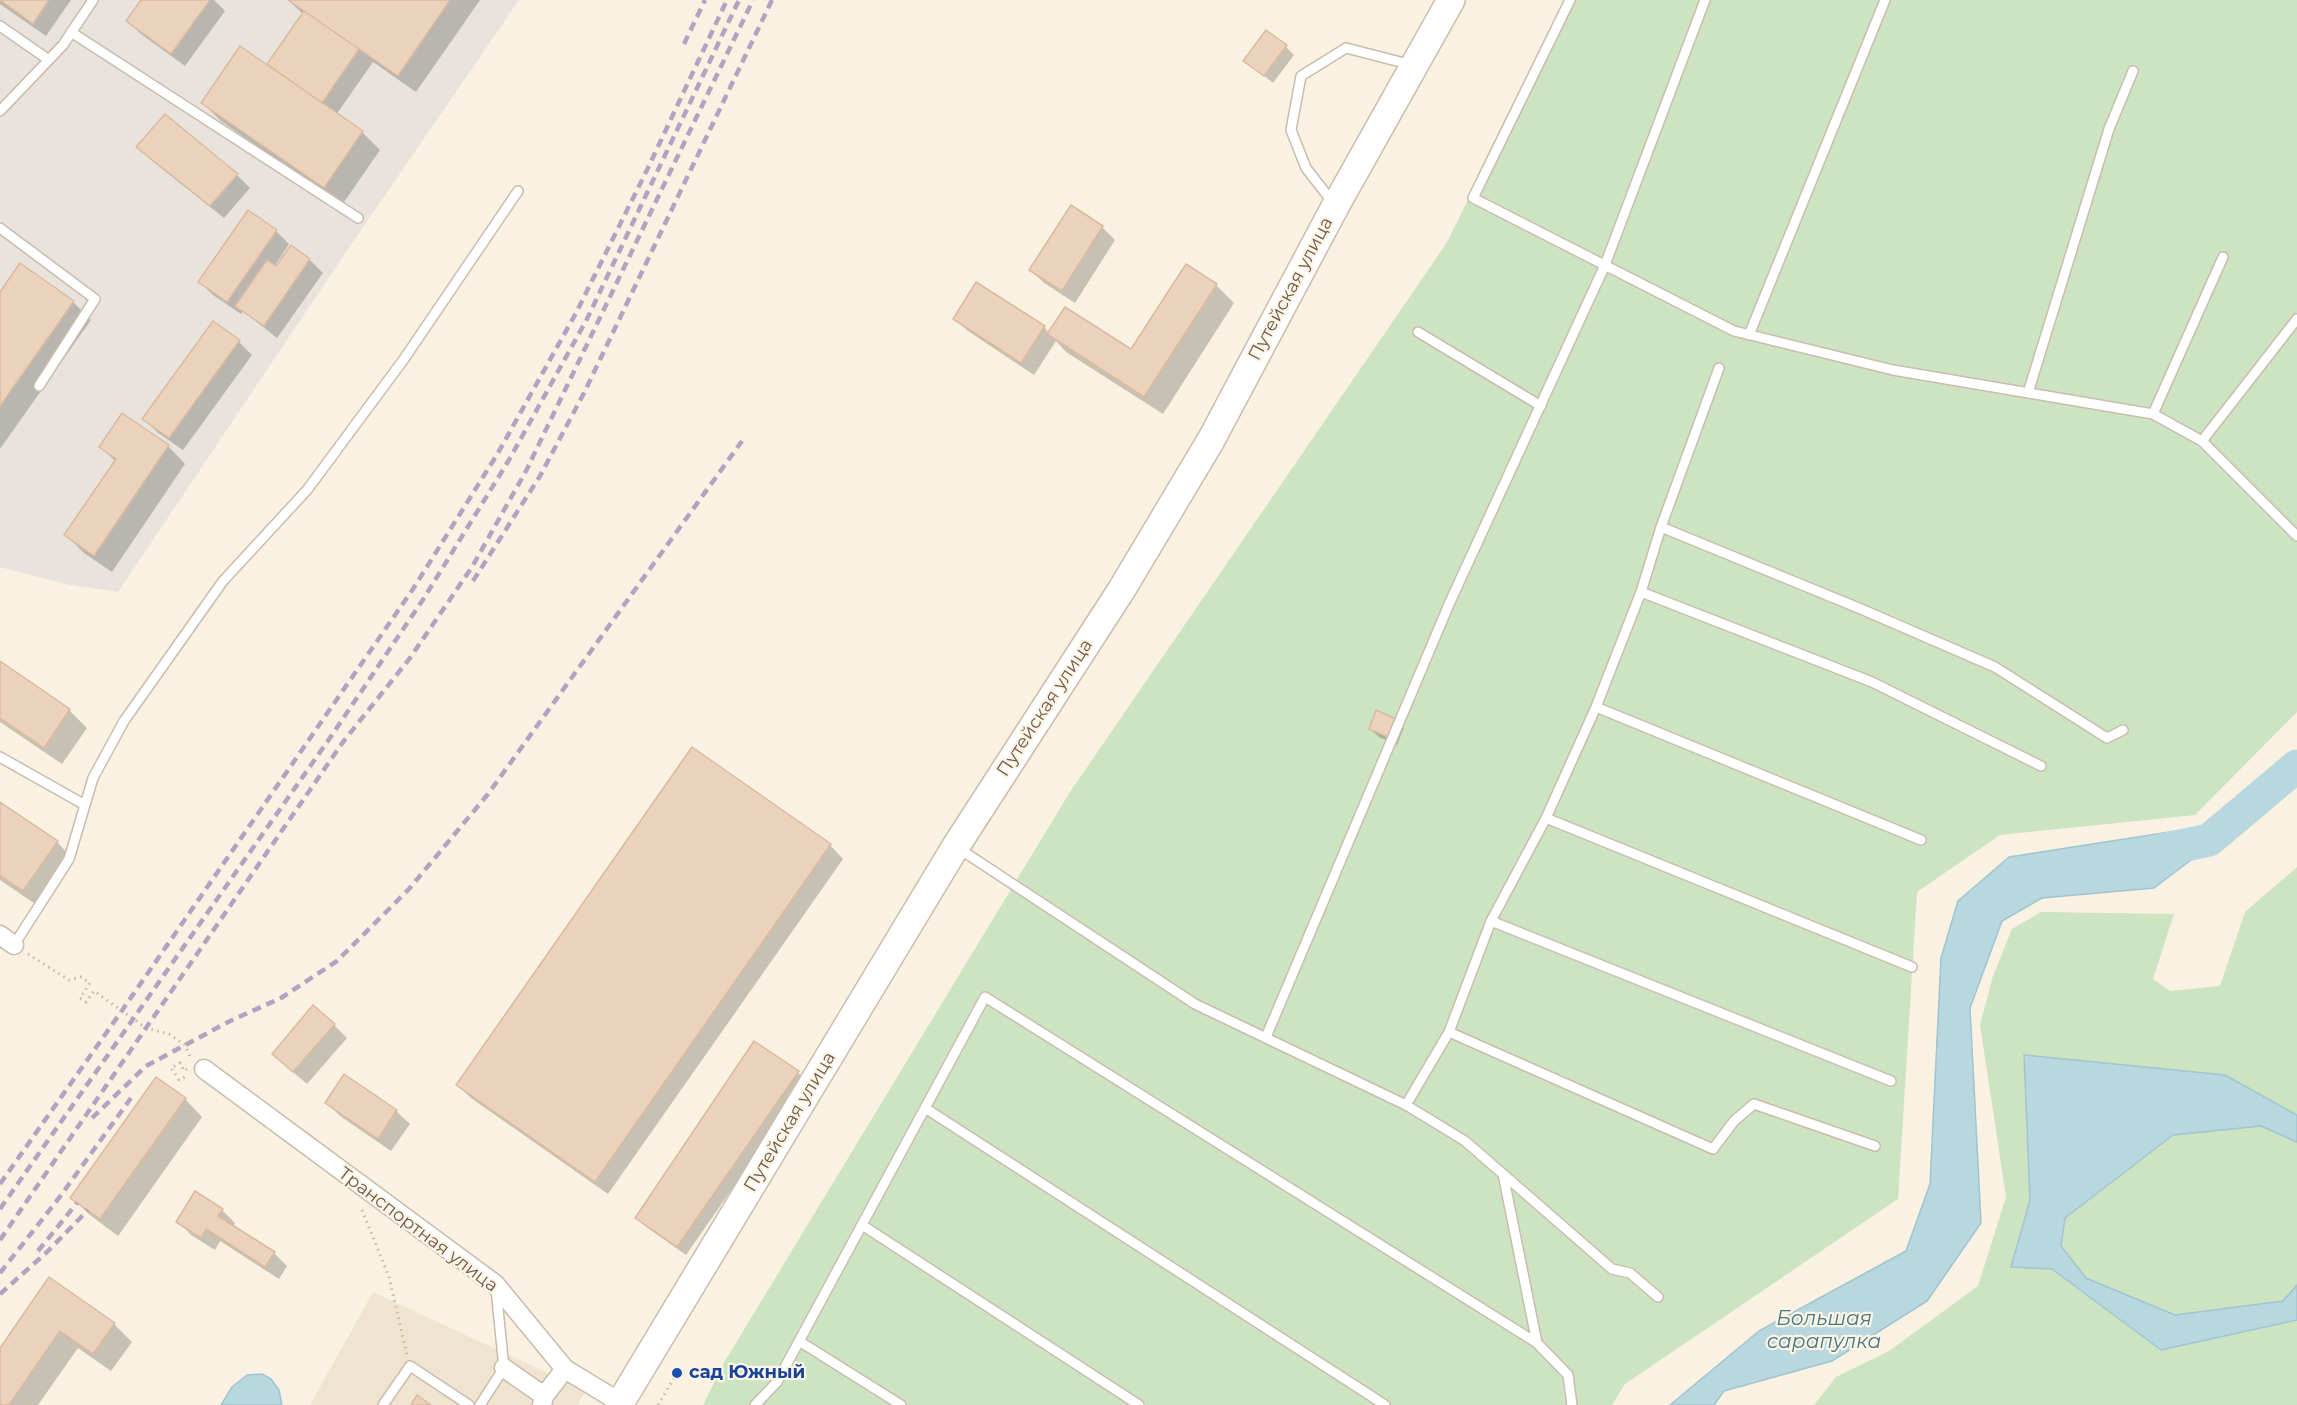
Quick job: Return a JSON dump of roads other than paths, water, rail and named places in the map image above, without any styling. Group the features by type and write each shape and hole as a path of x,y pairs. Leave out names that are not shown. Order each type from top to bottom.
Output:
{"main road":[{"name":"Путейская улица","path":"620,1404 956,846 1152,540 1211,440 1335,205 1450,0"}],"street":[{"name":"Транспортная улица","path":"196,1067 495,1284 565,1369 620,1404"},
{"path":"504,1368 543,1400 565,1369"}],"lane":[{"path":"2,107 63,45 93,0"},
{"path":"1570,0 1473,198 1734,331 1893,370 2153,414 2202,441 2297,536"},
{"path":"1266,1037 1450,602 1605,265 1705,0"},
{"path":"1749,335 1885,0"},
{"path":"0,26 49,60"},
{"path":"71,32 358,218"},
{"path":"1335,205 1306,168 1291,130 1301,76 1346,48 1414,66"},
{"path":"2028,393 2109,129 2133,71"},
{"path":"7,940 69,859 93,778 124,721 223,581 307,490 404,359 518,191"},
{"path":"0,228 95,299 39,386"},
{"path":"2153,414 2223,257"},
{"path":"2202,441 2297,319"},
{"path":"1418,332 1541,406"},
{"path":"1407,1105 1449,1032 1491,921 1546,818 1596,707 1641,592 1661,527 1719,368"},
{"path":"1661,527 1995,667 2107,738 2123,730"},
{"path":"1641,592 1872,682 2042,765"},
{"path":"1596,707 1921,840"},
{"path":"0,757 85,806"},
{"path":"1546,818 1912,967"},
{"path":"956,846 1196,1004 1407,1105 1465,1141 1612,1269 1630,1273 1658,1297"},
{"path":"1491,921 1891,1081"},
{"path":"754,1405 777,1382 985,997 1537,1343 1568,1375 1572,1405"},
{"path":"1449,1032 1713,1149 1734,1121 1754,1104 1875,1146"},
{"path":"925,1108 1385,1405"},
{"path":"1503,1174 1537,1343"},
{"path":"862,1225 1139,1405"},
{"path":"480,1405 504,1368 495,1284"},
{"path":"799,1341 901,1405"},
{"path":"383,1405 410,1366 469,1405"}],"water":[{"name":"Большая сарапулка","path":"2195,828 2199,854 2154,888 2042,898 2002,921 1970,1008 1981,1223 1927,1301 1832,1361 1724,1391 1714,1405 1670,1405 1759,1331 1906,1251 1930,1184 1941,958 1958,901 2009,857"},
{"path":"2024,1055 2225,1075 2297,1115 2297,1142 2261,1126 2173,1135 2065,1218 2061,1246 2086,1278 2175,1315 2283,1301 2297,1285 2297,1320 2161,1350 2052,1269 2011,1267 2030,1200"},
{"path":"262,1374 271,1379 279,1390 282,1405 221,1405 232,1387 247,1375"}],"waterway":[{"name":"Большая сарапулка","path":"2153,852 2209,840 2297,766"}],"railway":[{"path":"684,44 705,0"},
{"path":"0,1184 413,589 498,453 576,313 647,170 727,0"},
{"path":"0,1209 332,735 424,598 509,460 587,319 739,0"},
{"path":"0,1240 343,742 410,658 472,567 526,471 753,0"},
{"path":"473,581 540,476 584,393 772,0"},
{"path":"92,1118 146,1066 230,1021 281,998 337,961 409,889 488,794 742,441"},
{"path":"0,1273 59,1198 131,1098"},
{"path":"38,1251 77,1203"},
{"path":"0,1294 47,1252 88,1210"}],"place":[{"name":"сад Южный","path":"677,1373"}]}
